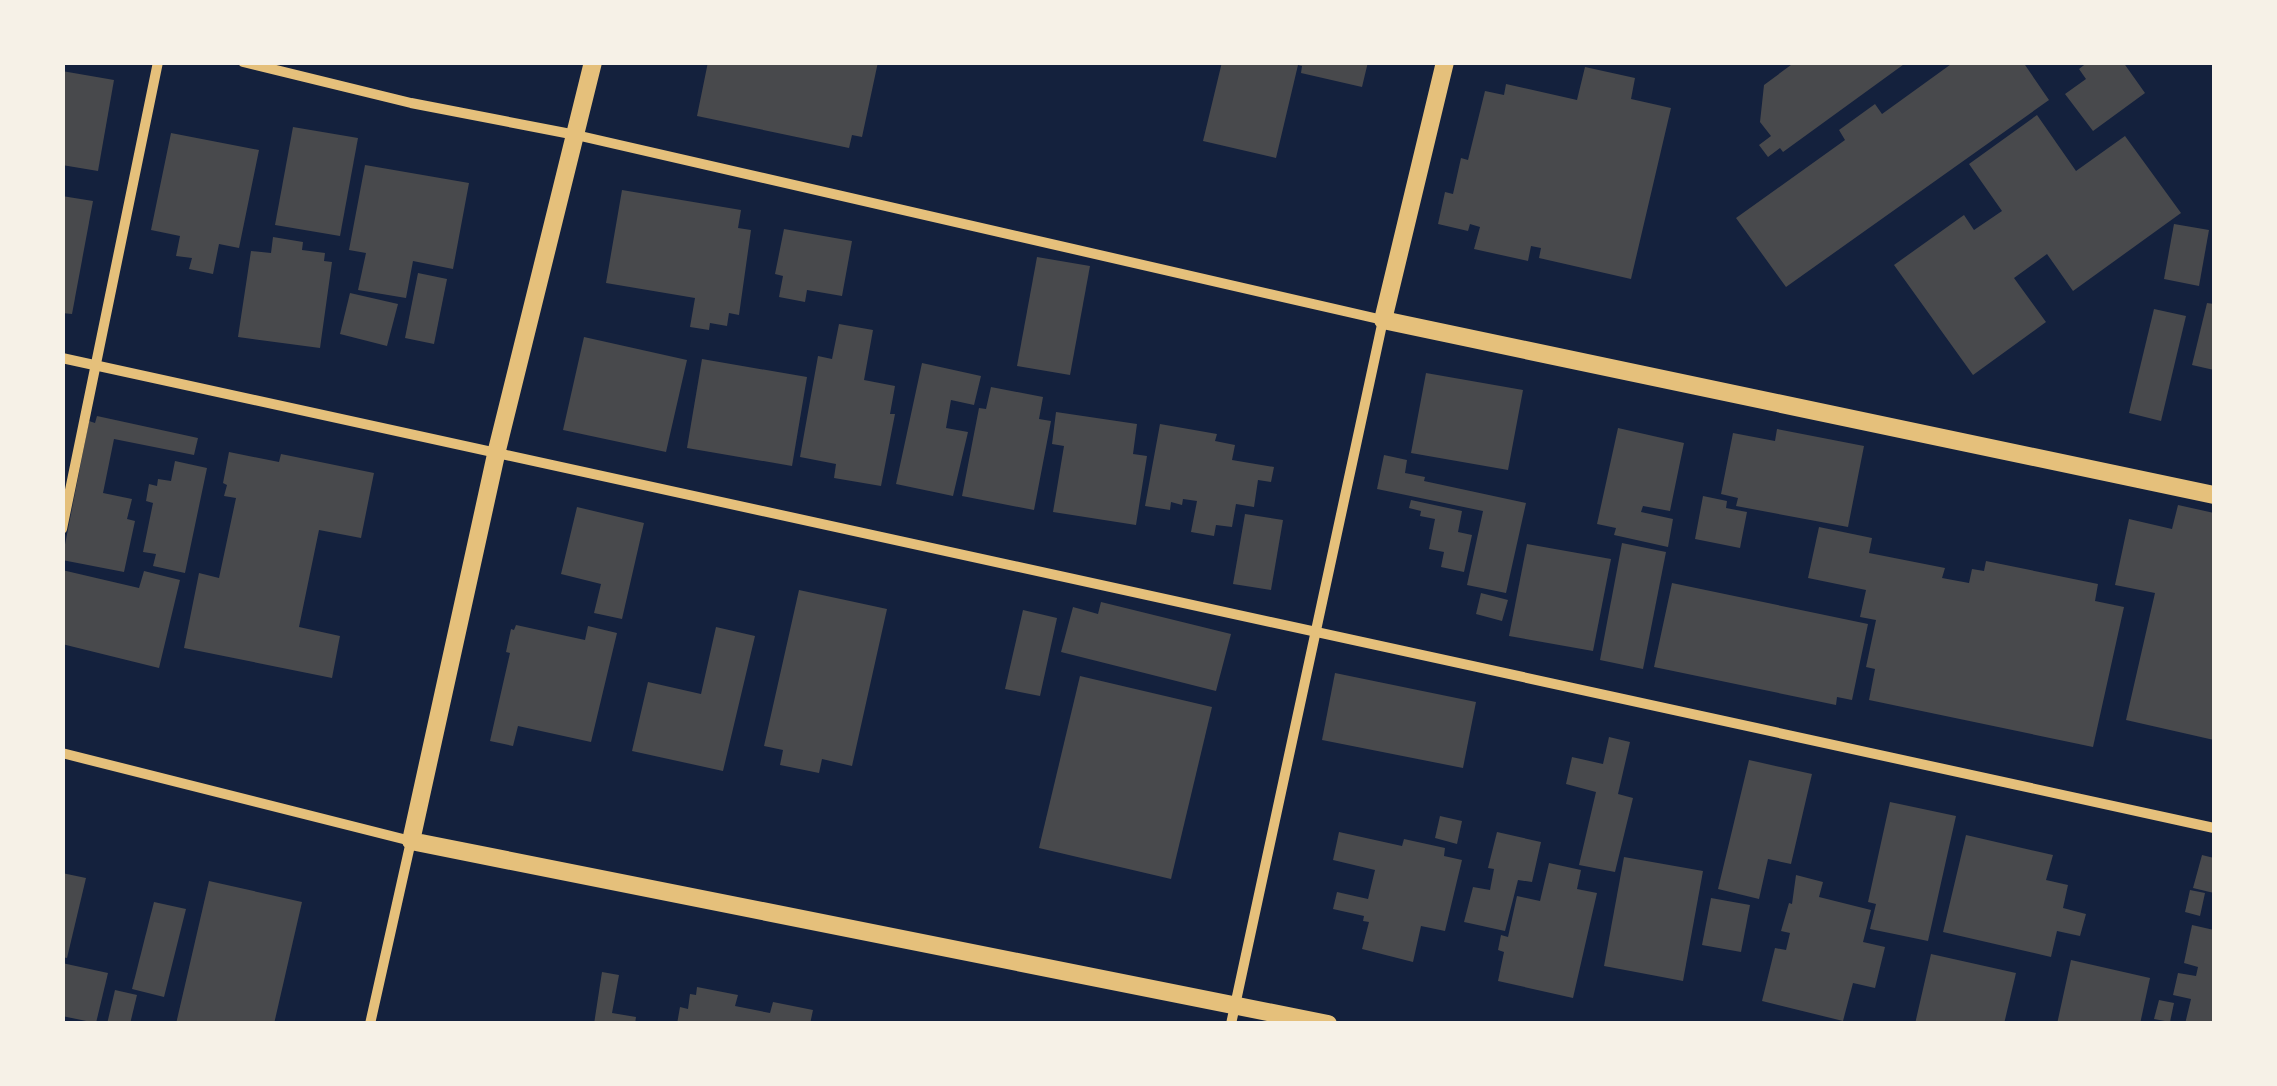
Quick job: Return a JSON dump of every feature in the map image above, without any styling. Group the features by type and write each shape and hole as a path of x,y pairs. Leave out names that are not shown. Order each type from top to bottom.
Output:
{"street":[{"path":"62,529 158,62"},
{"path":"243,62 411,103 576,134 1383,320 2214,496"},
{"path":"370,1024 497,450 593,62"},
{"path":"1231,1024 1383,320 1445,62"},
{"path":"62,358 2214,828"},
{"path":"62,752 412,841 1328,1024"}],"building":[{"path":"708,62 878,62 862,137 852,135 849,148 697,116"},
{"path":"1222,62 1368,62 1362,87 1301,73 1302,66 1298,65 1276,158 1203,141"},
{"path":"1795,62 1907,62 1783,152 1780,148 1768,157 1759,145 1771,136 1760,122 1764,85"},
{"path":"1954,62 2023,62 2049,100 1786,287 1736,218 1845,140 1839,130 1875,104 1882,114"},
{"path":"2088,62 2123,62 2145,93 2093,131 2065,94 2086,79 2079,69"},
{"path":"1585,67 1635,78 1631,99 1671,108 1631,279 1539,258 1541,248 1531,246 1528,261 1474,249 1480,227 1470,224 1468,231 1438,224 1445,192 1453,194 1461,158 1468,160 1485,91 1504,95 1506,84 1577,100"},
{"path":"62,71 114,80 98,171 62,165"},
{"path":"2037,115 2076,171 2125,136 2181,213 2073,291 2047,254 2014,278 2046,322 1973,375 1894,265 1964,215 1974,230 2002,211 1969,164"},
{"path":"293,127 358,138 340,236 275,225"},
{"path":"171,133 259,150 239,248 219,244 213,274 189,269 192,258 176,256 180,236 151,230"},
{"path":"365,165 469,183 453,269 413,261 406,298 358,290 366,253 349,250"},
{"path":"622,190 741,210 738,228 751,230 739,315 729,313 727,326 710,323 709,330 690,327 695,298 606,283"},
{"path":"62,196 93,201 72,314 62,313"},
{"path":"2174,224 2209,230 2199,286 2164,279"},
{"path":"784,229 852,241 842,296 807,290 805,302 779,297 783,276 775,274"},
{"path":"273,237 303,242 302,250 325,253 324,261 332,262 320,348 238,337 251,251 271,253"},
{"path":"1037,257 1090,266 1070,375 1017,366"},
{"path":"418,273 447,279 434,344 405,338"},
{"path":"350,293 398,304 387,346 340,334"},
{"path":"2207,303 2214,304 2214,370 2192,365"},
{"path":"2154,309 2186,316 2161,421 2129,413"},
{"path":"839,324 873,330 864,380 895,386 890,414 895,414 881,486 834,478 836,464 800,457 818,356 832,359"},
{"path":"584,337 687,360 666,452 563,430"},
{"path":"702,359 807,377 792,466 687,448"},
{"path":"922,363 981,376 974,405 951,400 946,428 968,432 953,496 896,484"},
{"path":"1426,373 1523,390 1508,470 1411,453"},
{"path":"991,387 1043,397 1039,419 1051,421 1034,510 962,496 979,408 986,409"},
{"path":"1056,412 1137,424 1133,454 1147,456 1136,525 1053,512 1064,446 1052,444"},
{"path":"97,416 198,438 194,455 114,439 103,493 132,499 127,519 135,521 124,572 62,560 89,421 95,423"},
{"path":"1160,424 1217,434 1215,441 1235,445 1232,460 1274,467 1271,482 1258,480 1254,507 1236,504 1232,527 1216,525 1214,536 1191,532 1197,501 1183,499 1182,505 1171,502 1170,510 1145,506"},
{"path":"1618,428 1684,443 1670,511 1643,506 1641,512 1673,519 1668,547 1614,535 1616,528 1597,524"},
{"path":"1777,429 1864,446 1848,527 1736,506 1738,498 1721,494 1733,433 1775,441"},
{"path":"229,452 279,462 281,454 374,473 361,538 319,530 299,627 340,636 332,678 184,648 199,573 219,578 236,498 224,496"},
{"path":"1384,455 1407,460 1405,473 1425,477 1424,481 1526,503 1506,593 1467,585 1483,511 1377,489"},
{"path":"175,461 207,468 185,573 153,566 156,554 143,552 153,503 146,501 149,484 157,486 158,479 171,481"},
{"path":"1703,496 1727,501 1726,508 1747,512 1740,548 1695,539"},
{"path":"1411,500 1462,511 1458,532 1472,535 1464,572 1441,567 1444,552 1429,549 1435,519 1420,516 1421,511 1409,508"},
{"path":"2178,505 2214,513 2214,740 2126,720 2155,593 2115,585 2129,519 2172,529"},
{"path":"577,507 644,523 622,619 594,613 601,584 561,574"},
{"path":"1245,514 1283,520 1271,590 1233,584"},
{"path":"1819,527 1872,538 1869,553 1945,568 1942,578 1969,583 1972,569 1984,571 1986,561 2098,584 2095,601 2124,607 2093,747 1869,700 1875,669 1866,667 1876,620 1860,617 1866,590 1808,578"},
{"path":"1622,543 1666,552 1643,669 1600,660"},
{"path":"1527,544 1611,559 1593,651 1509,636"},
{"path":"62,570 139,588 144,571 180,580 159,668 62,644"},
{"path":"1672,583 1868,624 1852,700 1837,697 1836,705 1654,667"},
{"path":"799,590 887,609 852,766 822,759 819,773 780,765 783,750 764,746"},
{"path":"1481,593 1508,600 1502,621 1476,614"},
{"path":"1101,602 1231,634 1216,691 1061,652 1073,607 1098,614"},
{"path":"1023,610 1057,618 1040,696 1005,689"},
{"path":"516,625 585,640 588,626 617,633 591,742 518,726 513,746 490,741 510,653 506,652 511,629"},
{"path":"716,627 755,636 723,771 632,751 648,682 701,694"},
{"path":"1335,673 1476,702 1463,768 1322,740"},
{"path":"1080,676 1212,707 1171,879 1039,848"},
{"path":"1609,737 1630,742 1618,794 1633,798 1615,872 1579,865 1596,792 1566,784 1572,757 1603,764"},
{"path":"1749,760 1812,774 1791,864 1768,859 1759,899 1718,889"},
{"path":"1890,802 1956,816 1928,941 1870,929 1876,904 1868,902"},
{"path":"1440,816 1462,821 1457,844 1435,838"},
{"path":"1339,832 1402,846 1404,839 1445,848 1444,856 1462,860 1445,931 1421,926 1413,962 1362,949 1369,922 1363,921 1364,916 1333,909 1337,892 1368,899 1375,870 1333,860"},
{"path":"1497,832 1541,842 1532,882 1518,880 1505,931 1464,922 1473,887 1490,890 1494,869 1488,868"},
{"path":"1966,835 2053,855 2046,880 2068,885 2063,908 2086,914 2080,936 2057,931 2051,957 1943,932"},
{"path":"2202,855 2214,858 2214,893 2193,888"},
{"path":"1624,857 1703,871 1683,981 1604,966"},
{"path":"1549,863 1581,870 1577,889 1597,893 1573,998 1498,981 1504,952 1498,950 1501,935 1508,937 1517,896 1540,901"},
{"path":"62,873 86,878 67,958 62,957"},
{"path":"1796,875 1823,882 1819,897 1871,910 1863,942 1885,947 1875,988 1853,983 1843,1021 1762,1001 1775,948 1786,950 1790,933 1781,931 1789,903 1792,904"},
{"path":"209,881 302,902 274,1024 176,1024"},
{"path":"2190,890 2205,893 2200,916 2185,912"},
{"path":"1711,898 1750,905 1741,952 1702,945"},
{"path":"154,902 186,909 164,997 132,989"},
{"path":"2192,925 2214,930 2214,1024 2185,1024 2191,999 2173,995 2178,973 2196,976 2198,967 2184,963"},
{"path":"1931,954 2016,973 2004,1024 1915,1024"},
{"path":"2071,960 2150,978 2140,1024 2057,1024"},
{"path":"62,963 108,973 96,1023 62,1016"},
{"path":"602,972 619,975 612,1013 636,1017 635,1024 594,1024"},
{"path":"697,987 738,995 735,1006 770,1013 773,1002 813,1010 810,1024 677,1024 680,1007 688,1009 690,994 696,995"},
{"path":"115,990 137,995 130,1024 107,1024"},
{"path":"2159,1000 2174,1003 2170,1022 2154,1019"}]}
